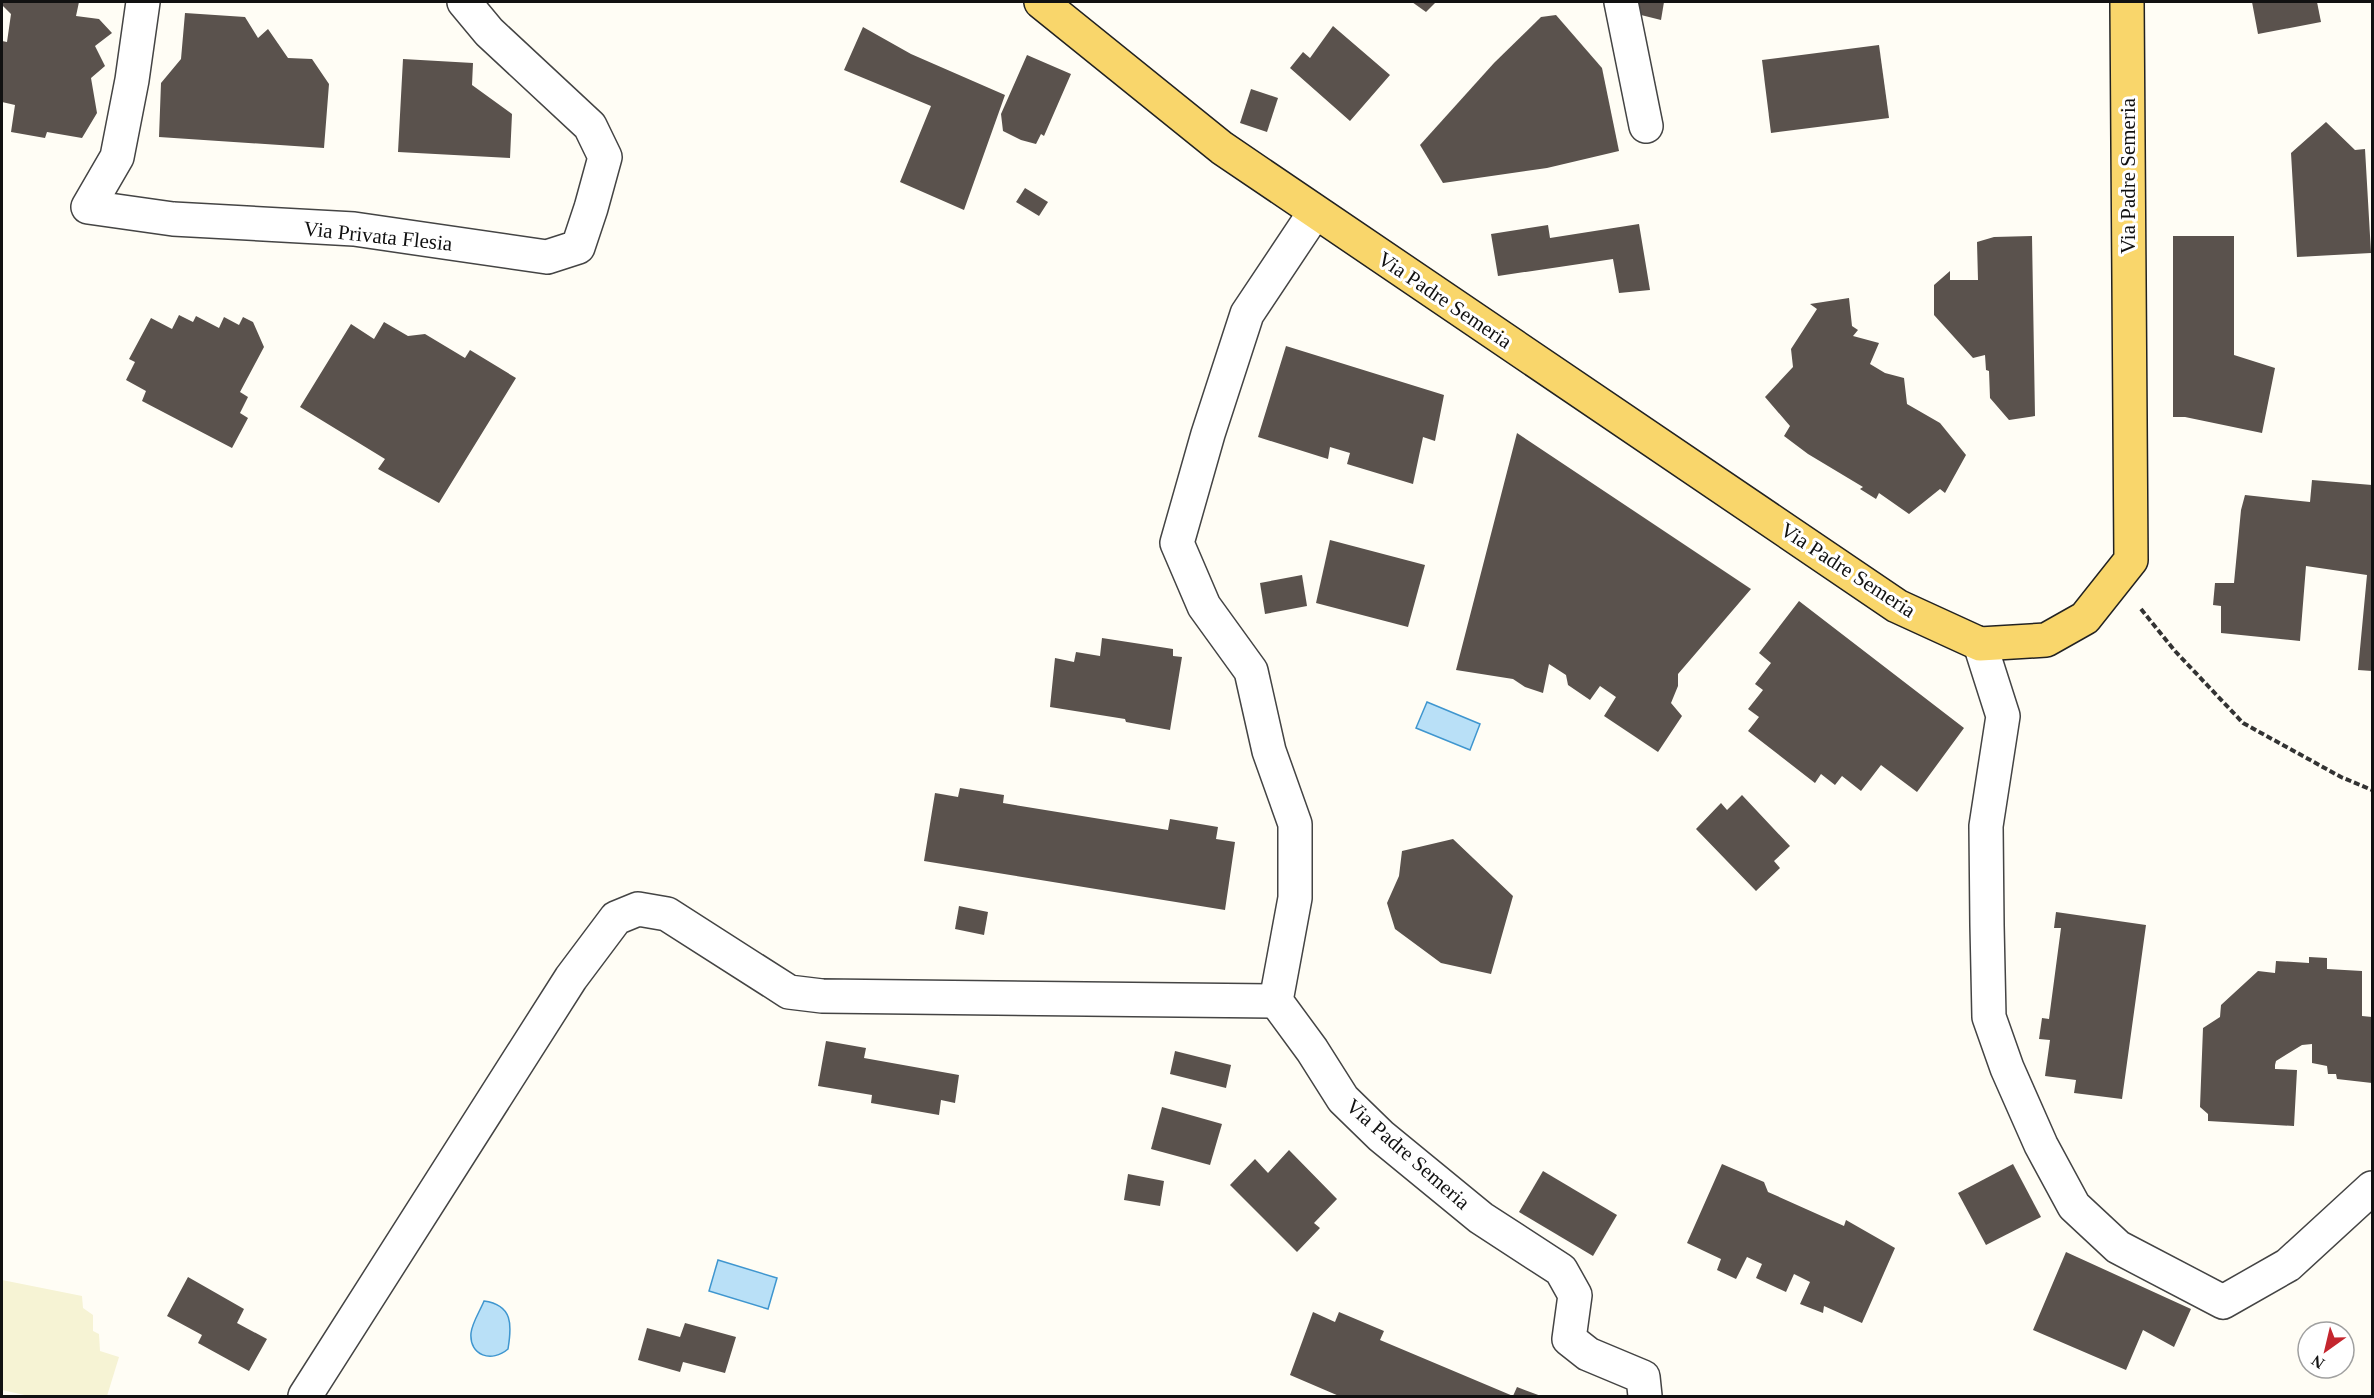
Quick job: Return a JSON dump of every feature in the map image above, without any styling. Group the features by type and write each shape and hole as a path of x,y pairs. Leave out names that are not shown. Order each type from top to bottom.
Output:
{"main road":[{"name":"Via Padre Semeria","path":"1041,2 1222,148 1315,212 1898,606 1980,644 2046,640 2085,618 2131,560 2127,2"}],"street":[{"name":"Via Privata Flesia","path":"143,2 132,80 117,157 88,207 173,219 354,229 547,257 578,247 605,157 590,126 489,32 464,2"},
{"path":"1621,2 1646,126"},
{"path":"304,1396 565,987 616,918 638,909 667,914 789,992 822,996 1276,1001 1295,898 1295,824 1269,751 1251,671 1204,606 1177,543 1208,434 1247,314 1315,212"},
{"path":"1980,644 2003,716 1986,826 1989,1017 2007,1068 2041,1145 2074,1206 2118,1247 2223,1302 2288,1265 2373,1188"},
{"name":"Via Padre Semeria","path":"1276,1001 1312,1050 1343,1099 1381,1136 1481,1218 1561,1270 1575,1294 1569,1339 1588,1354 1643,1377 1645,1396"}],"path":[{"path":"2139,607 2175,651 2243,723 2341,777 2373,790"}],"shaded area":[{"path":"2,1280 82,1296 83,1308 93,1315 93,1331 99,1334 100,1351 119,1357 107,1396 29,1396 2,1390"}],"water":[{"path":"1427,702 1480,724 1470,750 1416,728"},
{"path":"718,1260 777,1278 768,1309 709,1291"},
{"path":"484,1301 501,1307 510,1324 508,1349 495,1356 478,1352 471,1341 473,1325"}],"building":[{"path":"2,2 79,2 76,16 99,19 112,33 95,46 105,66 91,78 97,113 82,138 47,132 45,138 11,132 15,105 2,102 2,41 7,42 11,14"},
{"path":"1412,2 1436,2 1426,12"},
{"path":"1636,2 1664,2 1661,20 1633,13"},
{"path":"2252,2 2317,2 2321,22 2258,34"},
{"path":"185,13 245,17 258,38 268,29 288,58 312,59 329,84 324,148 159,137 161,83 181,59"},
{"path":"1556,15 1602,68 1619,151 1547,168 1443,183 1420,145 1494,63 1541,17"},
{"path":"1333,26 1390,75 1350,121 1290,68 1303,52 1310,58"},
{"path":"863,27 911,54 1005,95 964,210 900,182 931,106 844,70"},
{"path":"1879,45 1889,118 1771,133 1762,60"},
{"path":"1027,55 1071,74 1044,136 1041,134 1036,144 1003,131 1001,114"},
{"path":"403,59 473,63 472,85 512,114 510,158 398,152"},
{"path":"1251,89 1278,98 1267,132 1240,123"},
{"path":"2326,122 2355,150 2365,149 2371,253 2297,257 2291,153"},
{"path":"1025,188 1048,202 1039,216 1016,202"},
{"path":"1639,224 1650,290 1619,293 1613,259 1498,276 1491,234 1548,225 1550,238"},
{"path":"2032,236 2035,416 2009,420 1990,398 1989,371 1986,370 1985,355 1973,358 1934,315 1934,285 1950,271 1950,280 1978,280 1977,242 1994,237"},
{"path":"2173,236 2234,236 2234,355 2275,368 2262,433 2185,417 2173,417"},
{"path":"1849,298 1852,326 1858,330 1853,336 1879,343 1870,364 1885,373 1904,378 1907,404 1940,423 1966,455 1945,493 1940,489 1909,514 1879,493 1876,499 1860,489 1863,487 1808,454 1784,436 1790,426 1765,397 1793,367 1791,349 1817,309 1810,304"},
{"path":"179,315 193,322 196,316 219,328 224,317 239,325 243,317 253,322 264,347 240,392 248,397 240,413 248,418 232,448 142,401 146,391 126,380 135,362 129,359 151,318 172,329"},
{"path":"384,322 408,336 425,334 465,358 470,350 516,378 439,503 378,469 385,459 300,407 351,324 374,339"},
{"path":"1286,346 1444,395 1435,441 1423,437 1413,484 1347,464 1350,453 1330,447 1328,459 1258,437"},
{"path":"1517,433 1751,589 1678,674 1678,686 1671,703 1682,716 1658,752 1604,716 1616,697 1600,686 1590,700 1568,685 1566,675 1549,664 1543,693 1525,687 1513,679 1456,670"},
{"path":"2312,480 2372,485 2372,671 2358,670 2367,575 2306,566 2300,641 2221,633 2221,606 2213,605 2215,583 2234,583 2241,510 2245,495 2310,502"},
{"path":"1330,540 1425,565 1408,627 1316,603"},
{"path":"1302,575 1307,606 1265,614 1260,583"},
{"path":"1799,601 1964,728 1917,792 1881,765 1861,791 1842,776 1835,785 1821,774 1815,783 1748,731 1759,717 1748,709 1763,690 1755,684 1771,663 1759,653"},
{"path":"1102,638 1173,649 1173,656 1182,657 1170,730 1126,722 1125,719 1050,707 1055,658 1074,662 1076,652 1100,656"},
{"path":"960,788 1004,795 1003,803 1168,830 1170,819 1218,827 1216,839 1235,842 1225,910 924,861 935,793 958,797"},
{"path":"1742,795 1790,846 1774,861 1780,868 1756,891 1696,829 1721,803 1727,810"},
{"path":"1453,839 1513,896 1491,974 1441,963 1395,929 1387,903 1399,876 1402,851"},
{"path":"959,906 988,912 984,935 955,929"},
{"path":"2056,912 2146,925 2122,1099 2074,1093 2076,1080 2045,1076 2050,1040 2039,1039 2042,1018 2049,1019 2061,928 2054,928"},
{"path":"2309,957 2327,958 2327,969 2362,971 2362,1016 2372,1017 2372,1083 2337,1079 2336,1074 2328,1074 2327,1066 2312,1063 2312,1044 2302,1045 2276,1061 2275,1065 2275,1069 2297,1070 2294,1126 2208,1121 2208,1114 2200,1107 2203,1028 2220,1017 2221,1005 2258,971 2275,973 2276,961 2309,963"},
{"path":"826,1041 866,1048 864,1058 959,1075 955,1103 941,1100 939,1115 871,1103 872,1095 818,1086"},
{"path":"1175,1051 1231,1065 1226,1088 1170,1074"},
{"path":"1162,1107 1222,1124 1210,1165 1151,1149"},
{"path":"1289,1150 1337,1199 1314,1223 1320,1228 1297,1252 1230,1185 1255,1159 1268,1173"},
{"path":"1722,1164 1764,1182 1768,1192 1844,1226 1846,1220 1895,1248 1862,1323 1824,1306 1823,1313 1800,1304 1810,1282 1794,1274 1786,1292 1756,1278 1762,1264 1747,1257 1736,1279 1717,1270 1721,1259 1687,1243"},
{"path":"2013,1164 2041,1217 1986,1245 1958,1193"},
{"path":"1543,1171 1617,1215 1593,1256 1519,1212"},
{"path":"1128,1174 1164,1181 1160,1206 1124,1200"},
{"path":"2066,1252 2191,1309 2174,1347 2143,1330 2126,1370 2033,1330"},
{"path":"188,1277 244,1309 237,1323 267,1339 249,1371 198,1343 202,1335 167,1316"},
{"path":"1313,1312 1335,1322 1339,1312 1384,1331 1380,1340 1513,1396 1339,1396 1290,1375"},
{"path":"685,1323 736,1337 725,1373 683,1362 680,1372 638,1360 647,1328 680,1337"},
{"path":"1517,1387 1541,1396 1513,1396"}]}
